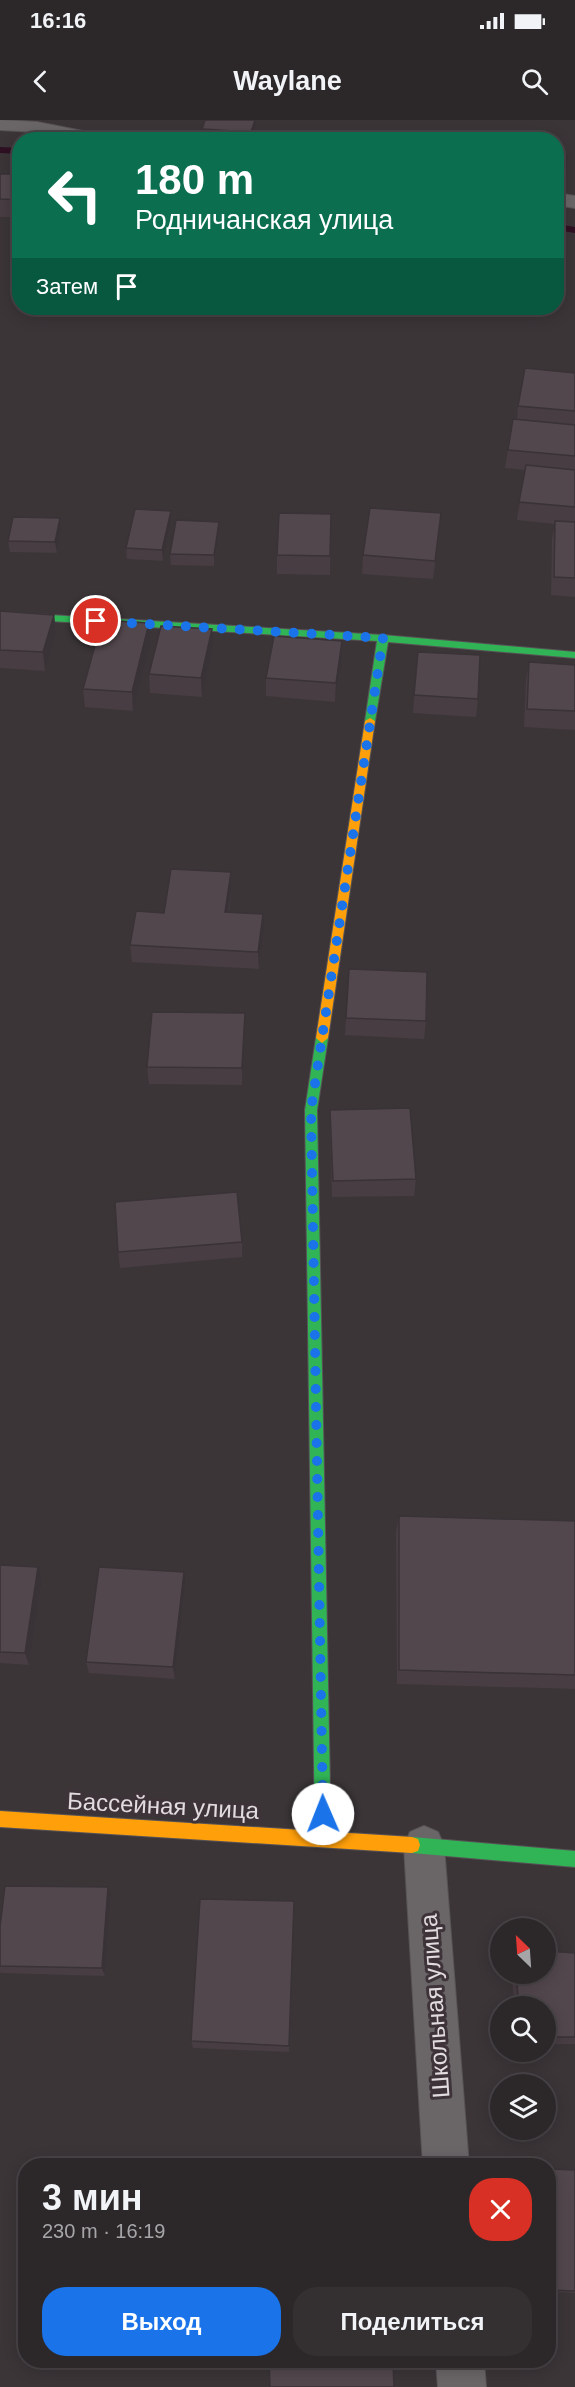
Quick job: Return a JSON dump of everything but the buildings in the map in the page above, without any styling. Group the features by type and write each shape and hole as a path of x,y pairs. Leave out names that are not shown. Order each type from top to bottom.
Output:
{"street":[{"path":"0,125 37,127 62,132"},
{"path":"0,615 383,638 575,655"},
{"path":"323,1838 311,1110 383,638"},
{"name":"Бассейная улица","path":"0,1819 323,1838 575,1859"},
{"name":"Школьная улица","path":"424,1846 445,2158"},
{"path":"461,2368 462,2387"}],"waterway":[{"path":"0,150 12,151"},
{"path":"564,228 575,230"}],"traffic: fast":[{"path":"0,615 383,638 575,655"},
{"path":"370,721 383,638"},
{"path":"322,1038 311,1110 323,1838"},
{"path":"412,1845 575,1859"}],"traffic: slow":[{"path":"322,1038 370,721"},
{"path":"0,1819 412,1845"}],"route":[{"path":"96,621 383,638 311,1110 323,1814"}]}
